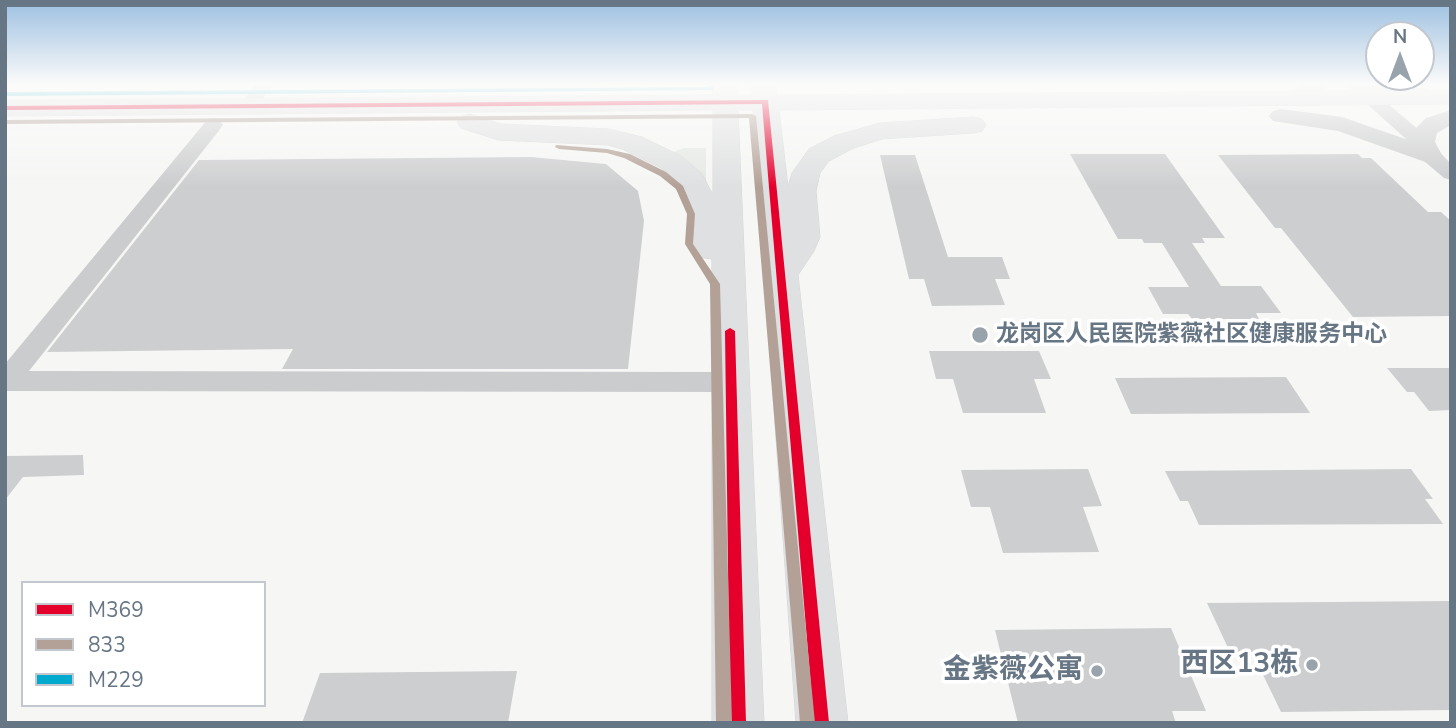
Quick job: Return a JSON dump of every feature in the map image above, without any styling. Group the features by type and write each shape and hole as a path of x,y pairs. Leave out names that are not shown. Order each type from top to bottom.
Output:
{"main road":[{"path":"346,123 367,119"},
{"path":"5,125 346,123 398,119"},
{"path":"482,119 498,132 609,137 632,143 671,162 692,180 705,212 702,239 729,280"},
{"path":"725,119 738,723"},
{"path":"766,119 822,723"},
{"path":"780,276 798,251 804,237 801,191 806,173 819,155 844,142 880,131 991,123 995,119"}],"street":[{"path":"1324,119 1431,157"},
{"path":"1378,119 1390,135 1431,157 1451,174"},
{"path":"1431,157 1423,142 1425,131 1437,119"},
{"path":"214,124 6,381 731,382"}],"shaded area":[{"path":"684,148 706,148 706,191 684,160 673,152"}],"building":[{"path":"1070,154 1165,154 1225,238 1202,238 1205,243 1192,243 1221,286 1261,286 1281,313 1256,313 1259,319 1192,319 1188,314 1163,314 1148,287 1189,287 1162,243 1144,243 1142,239 1118,239"},
{"path":"1358,154 1362,158 1371,158 1428,212 1441,212 1451,221 1451,316 1353,317 1281,228 1275,228 1218,155"},
{"path":"880,155 915,155 948,257 1002,257 1010,279 995,279 1005,305 932,306 924,279 909,279"},
{"path":"531,157 606,164 638,191 644,221 628,369 282,369 293,349 47,352 199,160"},
{"path":"929,351 1039,351 1051,379 1034,379 1046,413 963,413 953,379 936,379"},
{"path":"1387,368 1451,368 1451,410 1429,411 1414,392 1407,392"},
{"path":"1286,377 1310,413 1131,414 1115,378"},
{"path":"83,455 84,475 23,477 5,500 5,456"},
{"path":"1088,469 1102,506 1083,507 1099,552 1003,553 990,507 971,507 961,470"},
{"path":"1411,469 1433,499 1425,499 1443,524 1199,525 1188,501 1180,501 1165,471"},
{"name":"西区13栋","path":"1451,601 1451,710 1281,712 1252,652 1230,652 1207,603"},
{"name":"金紫薇公寓","path":"1171,628 1206,711 1172,711 1176,723 1018,723 995,630"},
{"path":"517,671 508,723 302,723 320,673"}],"transit line":[{"name":"833","path":"5,122 382,119"},
{"name":"833","path":"752,119 808,723"},
{"name":"M369","path":"767,119 822,723"},
{"name":"833","path":"559,147 607,151 627,156 663,174 680,188 691,214 689,244 715,284 724,723"},
{"name":"M369","path":"730,331 738,723"}],"place":[{"name":"龙岗区人民医院紫薇社区健康服务中心","path":"980,335"},
{"name":"西区13栋","path":"1312,665"},
{"name":"金紫薇公寓","path":"1097,671"}]}
